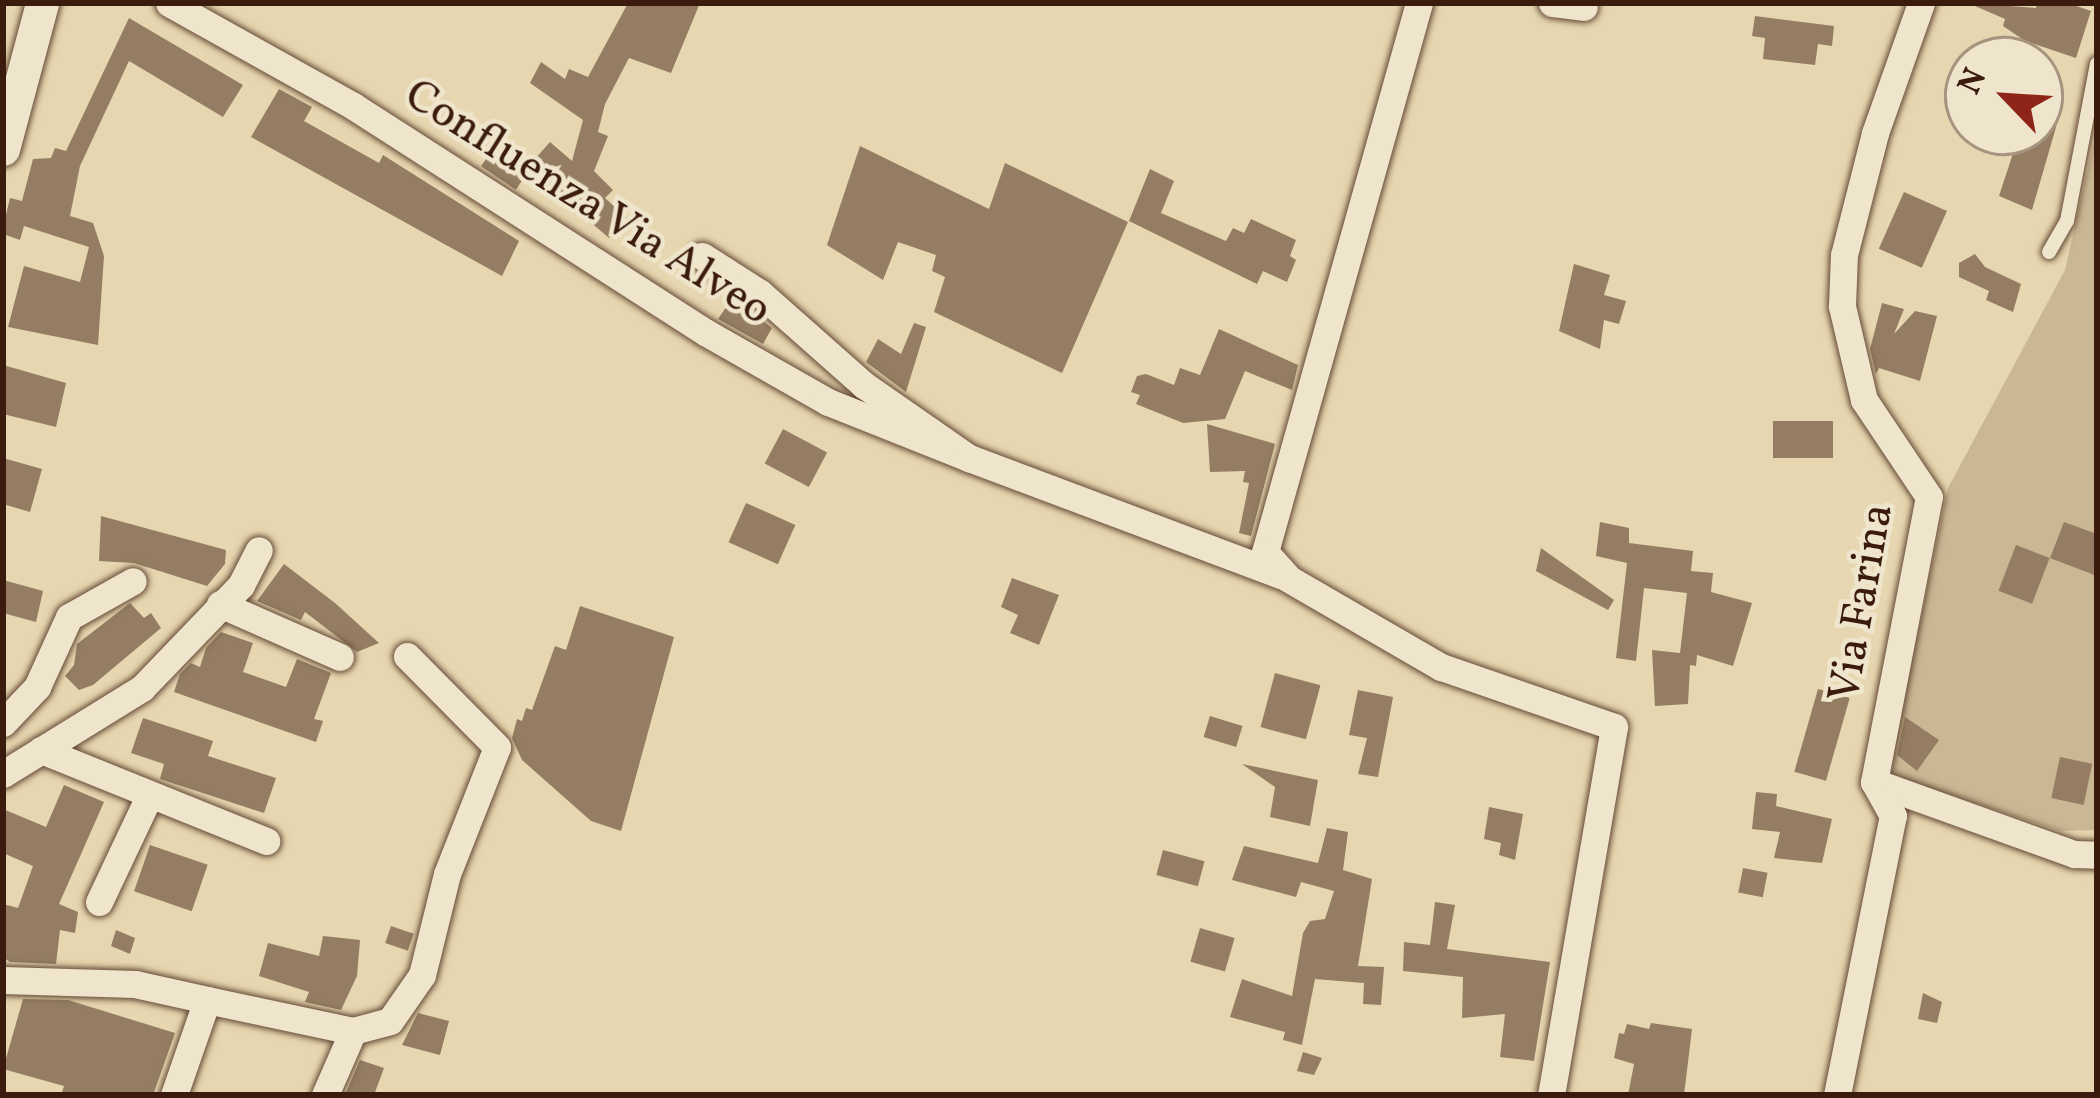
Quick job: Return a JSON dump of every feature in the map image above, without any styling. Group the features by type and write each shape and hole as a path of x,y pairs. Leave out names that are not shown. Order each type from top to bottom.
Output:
{"street":[{"path":"3,149 42,3"},
{"name":"Confluenza Via Alveo","path":"169,3 353,106 686,319 828,402 969,458"},
{"path":"1289,579 1265,552 1419,3"},
{"path":"1552,3 1583,8"},
{"name":"Via Farina","path":"1838,1095 1893,816 1874,782 1929,497 1864,400 1842,306 1844,255 1875,133 1921,3"},
{"path":"702,256 760,293 864,386 969,458 1289,579 1441,668 1614,728 1550,1095"},
{"path":"3,774 142,688 241,586 259,550"},
{"path":"3,723 37,687 69,617 133,581"},
{"path":"220,604 340,657"},
{"path":"5,990 135,984 353,1031 390,1021 422,975 454,853 497,746 407,656"},
{"path":"41,750 266,841"},
{"path":"1874,782 2074,854 2097,855"},
{"path":"99,902 149,796"},
{"path":"174,1095 207,1000"},
{"path":"325,1095 353,1031"}],"lane":[{"path":"2049,252 2067,221 2097,64"}],"shaded area":[{"path":"2097,129 2097,830 2060,831 1893,776 1892,756 1948,488 2065,270"}],"building":[{"path":"628,3 700,3 671,73 629,58 605,104 598,132 608,136 594,171 613,190 605,198 627,218 609,238 527,168 550,142 572,161 583,120 530,83 541,62 565,79 569,69 588,77"},
{"path":"1968,3 2036,8 2037,3 2068,3 2091,11 2076,58 2064,54 2064,36 2018,36 2003,26 2005,19"},
{"path":"1755,16 1834,26 1832,46 1818,44 1815,65 1763,59 1765,38 1752,36"},
{"path":"129,18 243,85 223,117 129,61 80,166 70,216 93,223 104,256 98,345 8,327 24,266 80,282 89,247 24,226 20,240 3,234 3,227 10,198 22,201 33,159 51,158 55,148 66,151"},
{"path":"279,89 312,107 304,121 379,163 383,155 519,241 502,276 251,137"},
{"path":"860,146 989,209 1005,163 1128,222 1062,373 934,312 945,277 932,271 936,255 898,242 883,280 827,245"},
{"path":"490,153 525,176 516,190 481,166"},
{"path":"2012,156 2048,156 2032,210 1999,196"},
{"path":"1150,169 1174,181 1161,213 1226,241 1233,228 1244,233 1251,219 1296,240 1290,256 1296,260 1287,282 1263,271 1257,284 1129,221"},
{"path":"1904,192 1947,211 1922,268 1879,249"},
{"path":"1975,254 1985,267 2021,284 2013,312 1986,300 1989,291 1959,277 1959,263"},
{"path":"1574,264 1610,275 1604,295 1626,301 1619,324 1604,320 1600,349 1559,331"},
{"path":"733,297 772,328 763,344 718,319"},
{"path":"1882,303 1904,309 1894,334 1915,311 1937,316 1920,381 1879,368 1876,374 1870,349"},
{"path":"914,323 926,327 906,392 866,362 878,339 901,354"},
{"path":"1219,329 1298,365 1292,390 1245,371 1225,419 1183,423 1136,404 1140,395 1131,392 1137,376 1146,374 1174,385 1180,368 1200,375"},
{"path":"3,365 66,383 56,427 3,414"},
{"path":"1773,421 1833,421 1833,458 1773,458"},
{"path":"1207,424 1275,444 1251,536 1239,533 1249,483 1243,482 1245,471 1210,472"},
{"path":"783,429 827,452 809,487 765,463"},
{"path":"3,458 42,469 30,512 3,504"},
{"path":"746,503 795,525 778,564 729,542"},
{"path":"101,516 226,550 225,564 207,586 134,563 99,561"},
{"path":"1600,522 1629,528 1629,543 1693,551 1691,571 1713,573 1711,592 1752,603 1733,666 1697,655 1696,666 1690,665 1688,704 1655,706 1652,650 1680,653 1687,593 1644,588 1636,661 1616,658 1627,563 1596,556"},
{"path":"2064,522 2097,534 2097,576 2050,558"},
{"path":"2016,545 2050,558 2032,604 1998,591"},
{"path":"1541,548 1614,600 1608,610 1536,571"},
{"path":"284,564 379,643 357,652 305,612 301,620 257,601"},
{"path":"1012,578 1059,595 1039,645 1010,633 1018,615 1001,607"},
{"path":"3,580 43,591 36,622 3,613"},
{"path":"130,603 144,618 151,613 161,628 93,685 79,690 65,676 74,665 77,644"},
{"path":"580,606 674,637 621,831 591,821 522,760 512,738 517,719 522,721 526,708 532,710 555,646 566,650"},
{"path":"221,632 253,643 243,672 286,687 297,659 331,673 314,719 323,721 316,742 174,692 180,674 191,663 200,667 206,648"},
{"path":"1275,673 1320,685 1306,739 1261,727"},
{"path":"1818,689 1850,698 1826,781 1794,772"},
{"path":"1358,690 1393,697 1378,777 1358,774 1367,738 1349,735"},
{"path":"1210,716 1243,726 1236,747 1204,737"},
{"path":"1905,717 1939,740 1917,771 1897,755"},
{"path":"143,718 213,741 208,756 276,778 264,813 160,779 164,764 131,753"},
{"path":"2060,757 2092,764 2084,805 2051,798"},
{"path":"1242,764 1318,780 1310,826 1270,817 1275,787"},
{"path":"64,785 104,802 59,904 78,912 75,933 60,930 56,964 10,962 3,957 3,904 18,908 33,866 3,853 3,809 46,827"},
{"path":"1756,792 1777,794 1776,806 1832,819 1822,863 1774,858 1780,832 1752,829"},
{"path":"1489,807 1523,814 1515,860 1499,855 1501,843 1484,839"},
{"path":"1327,828 1348,832 1343,870 1372,879 1358,966 1384,967 1381,1005 1363,1004 1364,983 1315,979 1302,1045 1283,1040 1285,1032 1230,1017 1242,979 1292,996 1303,933 1310,921 1325,919 1334,891 1301,882 1296,897 1232,880 1244,846 1318,863"},
{"path":"150,845 208,865 192,911 134,891"},
{"path":"1163,850 1205,861 1198,886 1156,875"},
{"path":"1743,868 1768,873 1763,897 1738,893"},
{"path":"1435,902 1455,905 1447,949 1550,962 1534,1061 1500,1057 1505,1014 1462,1018 1463,977 1403,971 1404,942 1430,945"},
{"path":"391,926 414,934 408,951 385,943"},
{"path":"1200,928 1235,938 1225,972 1190,962"},
{"path":"116,930 135,938 130,954 111,946"},
{"path":"323,936 360,940 357,976 341,1010 305,1002 309,992 259,976 268,943 319,956"},
{"path":"1923,993 1942,1002 1937,1023 1918,1019"},
{"path":"23,999 68,1000 175,1033 153,1095 61,1095 64,1086 3,1069"},
{"path":"418,1013 449,1021 440,1055 402,1045"},
{"path":"1651,1023 1692,1029 1684,1095 1628,1095 1634,1064 1614,1058 1619,1033 1624,1034 1627,1024 1649,1029"},
{"path":"1303,1052 1322,1058 1314,1075 1297,1071"},
{"path":"360,1060 384,1068 374,1095 345,1095"}]}
